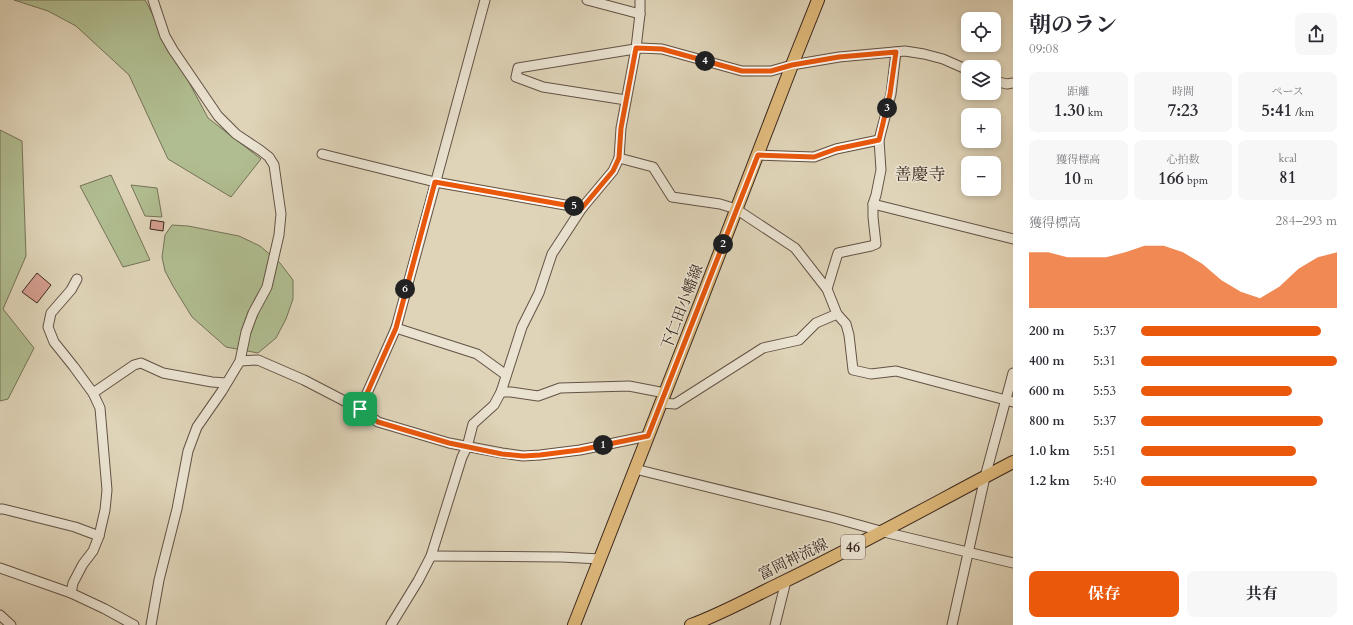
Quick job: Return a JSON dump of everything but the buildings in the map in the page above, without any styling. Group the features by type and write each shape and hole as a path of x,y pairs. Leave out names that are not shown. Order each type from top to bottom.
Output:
{"main road":[{"name":"下仁田小幡線","path":"574,625 818,0"},
{"name":"富岡神流線","path":"691,625 786,581 884,532 1013,462"}],"street":[{"path":"151,625 159,580 177,509 188,451 197,426 240,361 246,332 266,287 279,235 281,214 274,165 269,157 236,134 218,116 165,36 153,0"},
{"path":"360,409 396,328 485,0"},
{"path":"588,0 640,14"},
{"path":"391,625 418,581 431,556 462,457 467,447 473,424 494,405 501,392 522,327 539,293 552,254 582,208 613,171 619,158 621,128 636,48 640,0"},
{"path":"626,100 543,87 516,77 518,68 636,48 662,49 742,71 771,71 792,65 839,57 904,51 943,59 961,67"},
{"path":"827,289 838,253 876,244 873,222 873,204 881,170 879,140 890,94 896,52"},
{"path":"1001,83 1013,83"},
{"path":"758,155 814,157 836,149 879,140"},
{"path":"322,154 435,182 582,208"},
{"path":"619,158 653,167 672,197 720,204 736,209 795,248 827,289 837,314 846,324 849,335 853,370 871,374 896,371 1010,401"},
{"path":"873,204 1013,239"},
{"path":"72,593 73,583 99,536 105,510 107,490 100,408 93,393 54,342 48,326 51,313 71,290 77,279"},
{"path":"501,392 538,396 560,388 629,386 663,398 674,404 763,348 799,340 816,323 837,314"},
{"path":"396,328 477,354 506,375"},
{"path":"240,361 258,360 304,380 360,409 378,422 467,447 523,456 540,455 580,450 648,436"},
{"path":"93,393 141,363 163,373 212,382 226,383"},
{"path":"952,625 985,477 1010,401 1013,373"},
{"path":"635,469 1013,564"},
{"path":"0,509 75,527 99,536"},
{"path":"431,556 561,557 600,559"},
{"path":"0,568 72,593 105,608 134,625"},
{"path":"775,625 786,581"},
{"path":"0,615 11,625"}],"green space":[{"path":"14,0 145,0 208,118 261,159 231,197 168,159 129,75 76,26 48,11"},
{"path":"0,130 22,141 26,256 3,309 34,348 8,399 0,401"},
{"path":"111,175 150,260 123,267 80,186"},
{"path":"131,185 157,188 162,217 145,216"},
{"path":"172,225 188,226 239,236 260,246 280,263 293,280 293,299 286,319 276,338 258,353 226,347 192,317 165,271 162,257 165,235"}],"district":[{"name":"善慶寺","path":"920,174"}],"route":[{"path":"636,48 662,49 742,71 771,71 792,65 839,57 896,52 890,94 879,140 836,149 814,157 758,155 648,436 580,450 523,456 502,454 449,443 378,422 360,409 396,328 402,300 435,182 582,208 613,171 619,158 621,128 636,48"}]}
